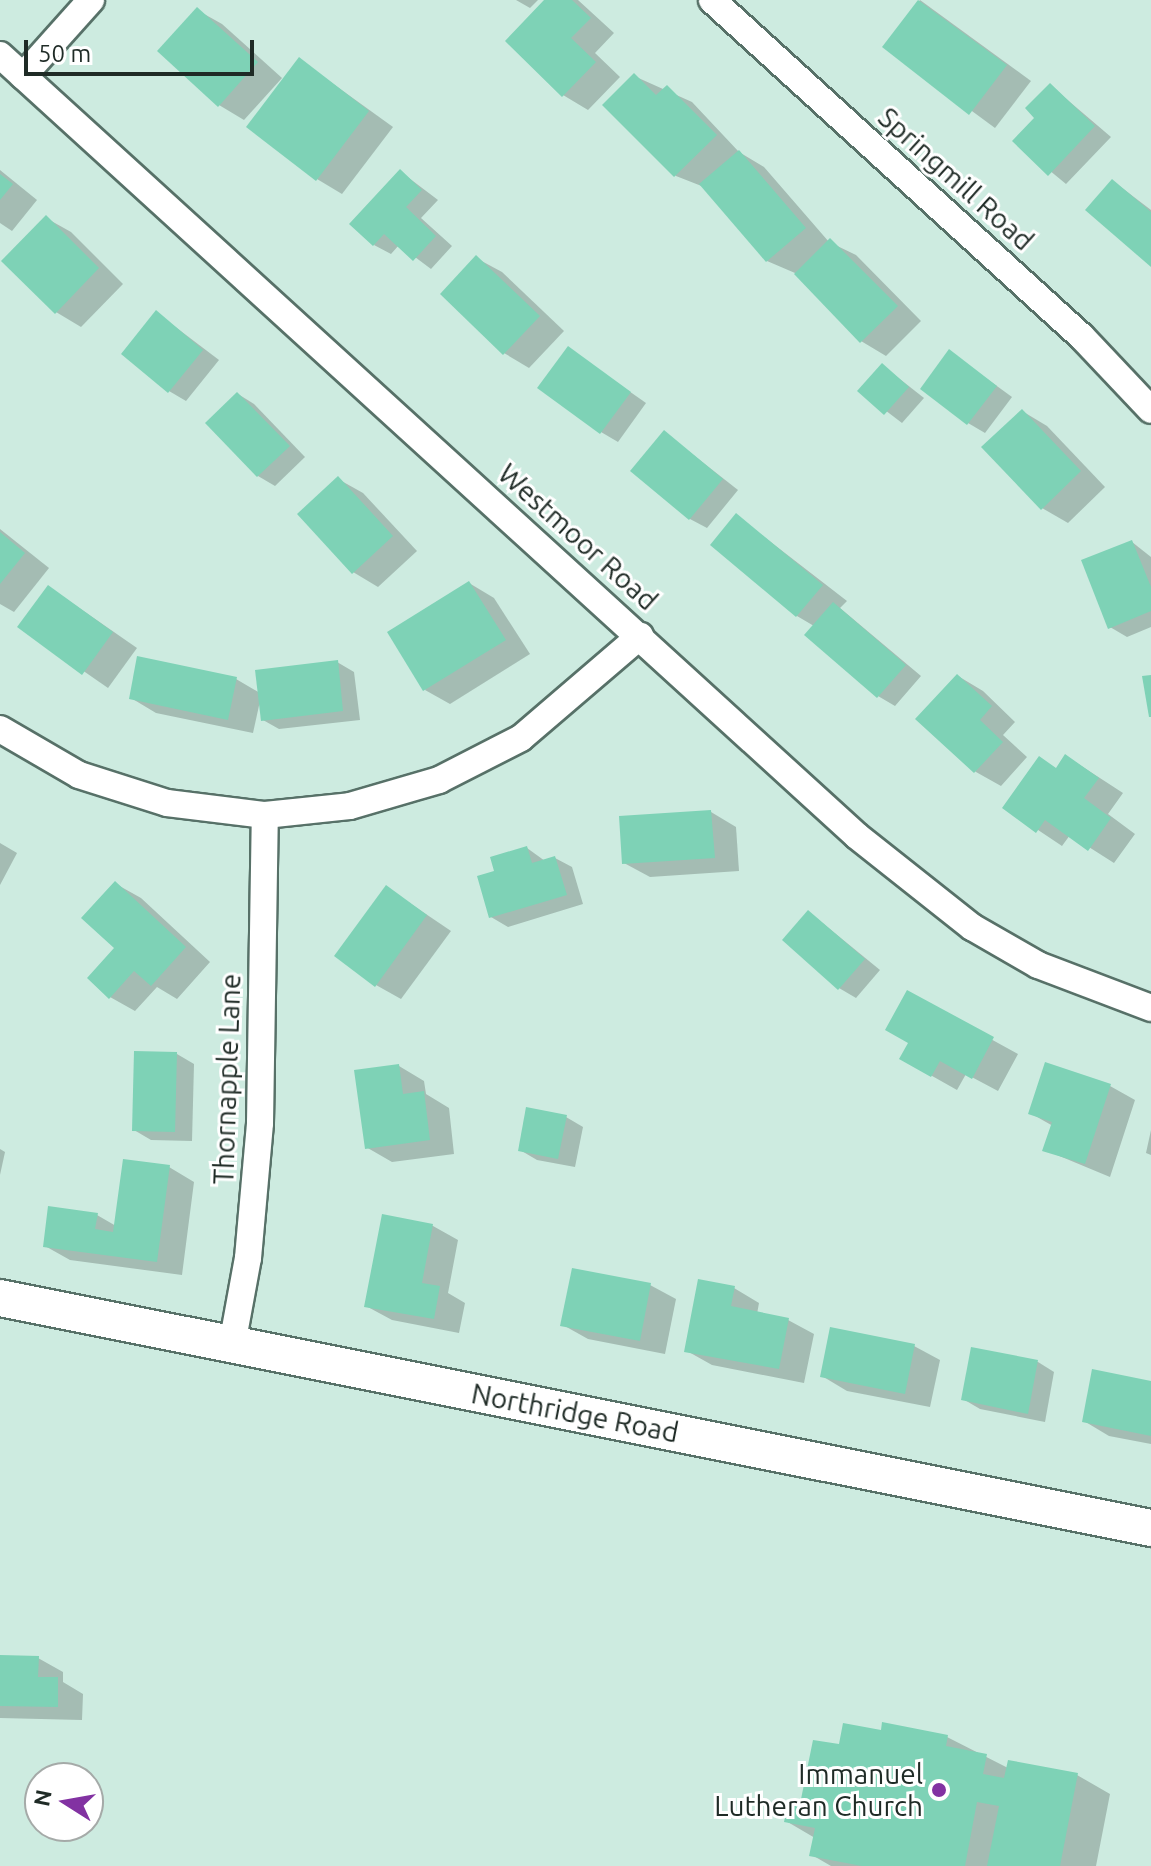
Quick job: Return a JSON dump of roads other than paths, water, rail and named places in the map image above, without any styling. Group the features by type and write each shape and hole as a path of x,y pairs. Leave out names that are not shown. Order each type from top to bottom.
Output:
{"main road":[{"name":"Northridge Road","path":"0,1298 1151,1528"}],"street":[{"path":"23,76 91,0"},
{"name":"Springmill Road","path":"712,0 1082,337 1151,410"},
{"name":"Westmoor Road","path":"0,55 857,836 972,927 1038,965 1151,1008"},
{"path":"0,729 79,775 122,791 212,812 265,815 380,799 481,761 558,711 640,636"},
{"name":"Thornapple Lane","path":"232,1345 253,1218 260,1123 265,815"}],"place":[{"name":"Immanuel Lutheran Church","path":"939,1790"}]}
